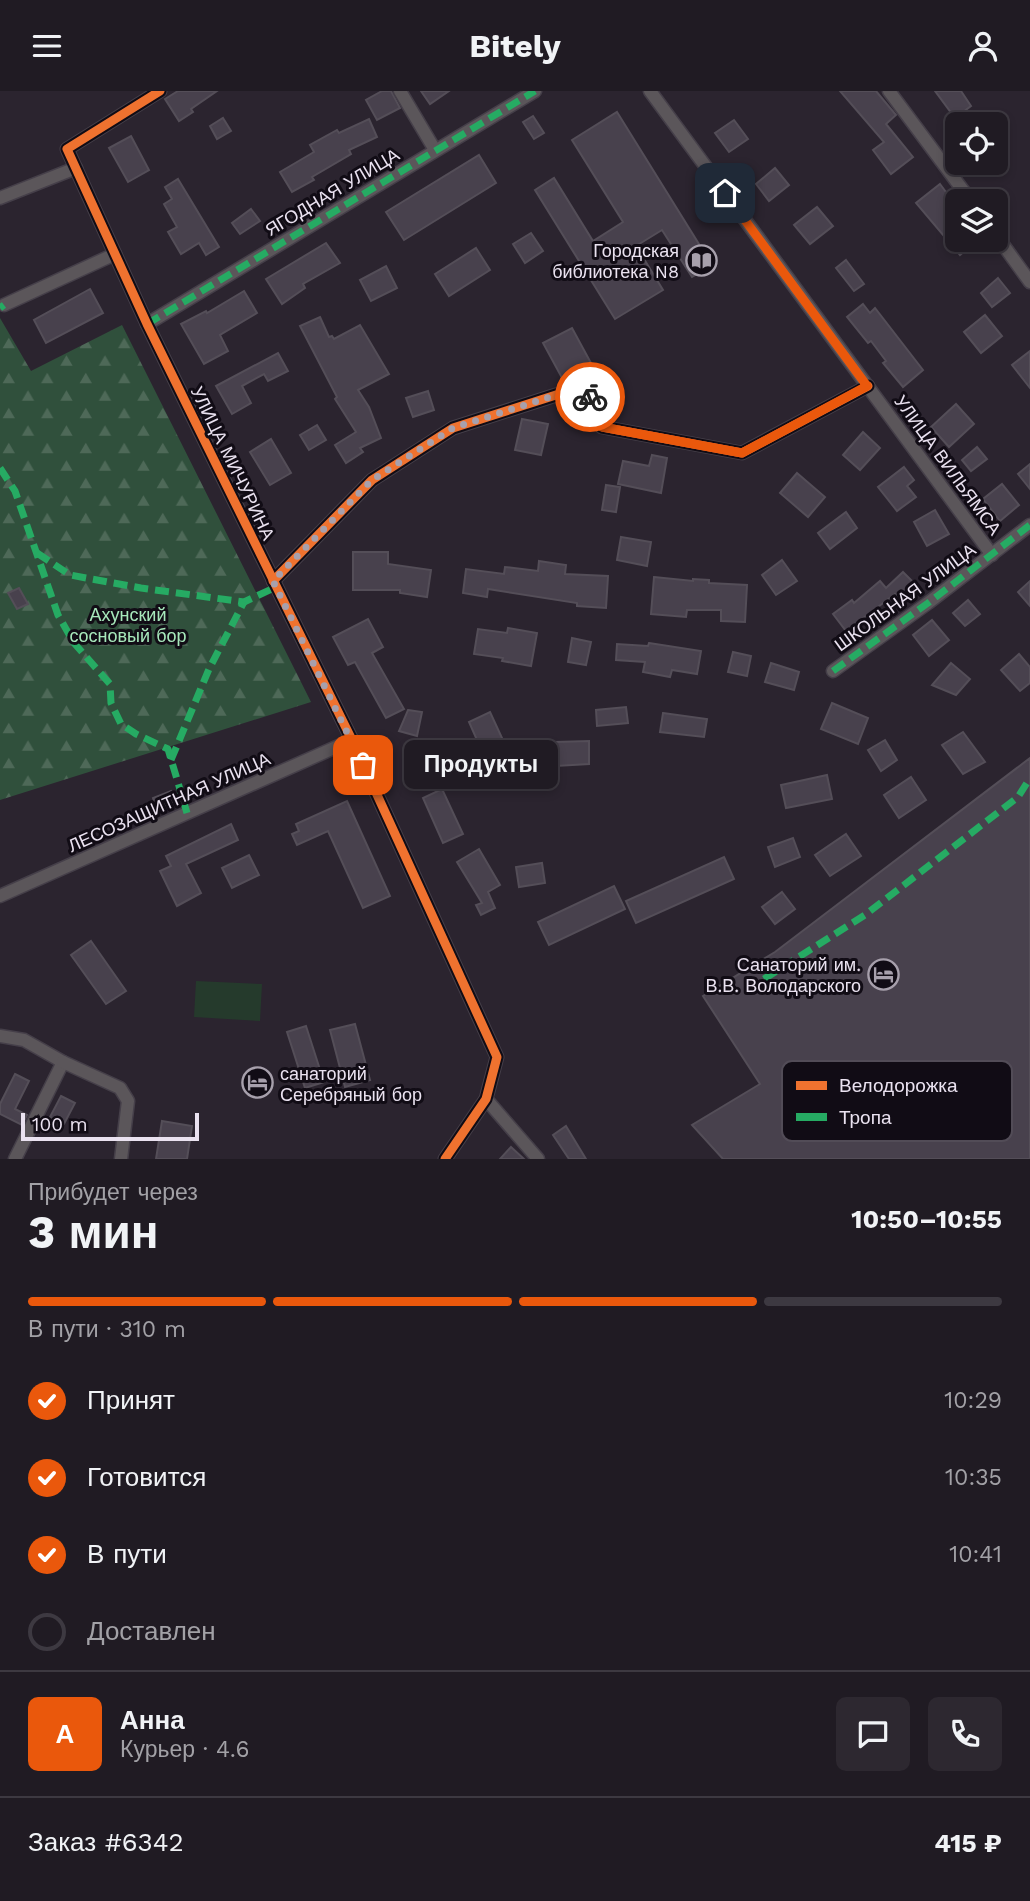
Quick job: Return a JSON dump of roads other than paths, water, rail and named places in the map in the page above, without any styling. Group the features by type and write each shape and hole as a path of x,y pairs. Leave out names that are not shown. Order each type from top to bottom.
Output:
{"street":[{"name":"УЛИЦА МИЧУРИНА","path":"160,91 67,149 147,324 352,740 497,1056 485,1099"},
{"path":"400,91 435,150"},
{"name":"ЯГОДНАЯ УЛИЦА","path":"147,324 535,91"},
{"name":"УЛИЦА ВИЛЬЯМСА","path":"650,91 992,555"},
{"path":"889,91 962,189"},
{"path":"0,198 76,168"},
{"path":"1008,252 1030,282"},
{"path":"4,305 115,254"},
{"path":"273,581 372,480 453,428 556,395 587,391 602,427 742,453 867,386"},
{"name":"ШКОЛЬНАЯ УЛИЦА","path":"833,671 1030,525"},
{"name":"ЛЕСОЗАЩИТНАЯ УЛИЦА","path":"0,895 352,740"},
{"path":"0,1035 24,1040 63,1062 120,1088 128,1101 121,1159"},
{"path":"15,1159 63,1062"},
{"path":"445,1159 485,1099 538,1159"}],"place":[{"name":"Городская библиотека N8","path":"702,260"},
{"name":"Продукты","path":"363,765"},
{"name":"Санаторий им. В.В. Володарского","path":"884,974"},
{"name":"санаторий Серебряный бор","path":"257,1083"}],"park label":[{"name":"Ахунский сосновый бор","path":"128,624"}]}
